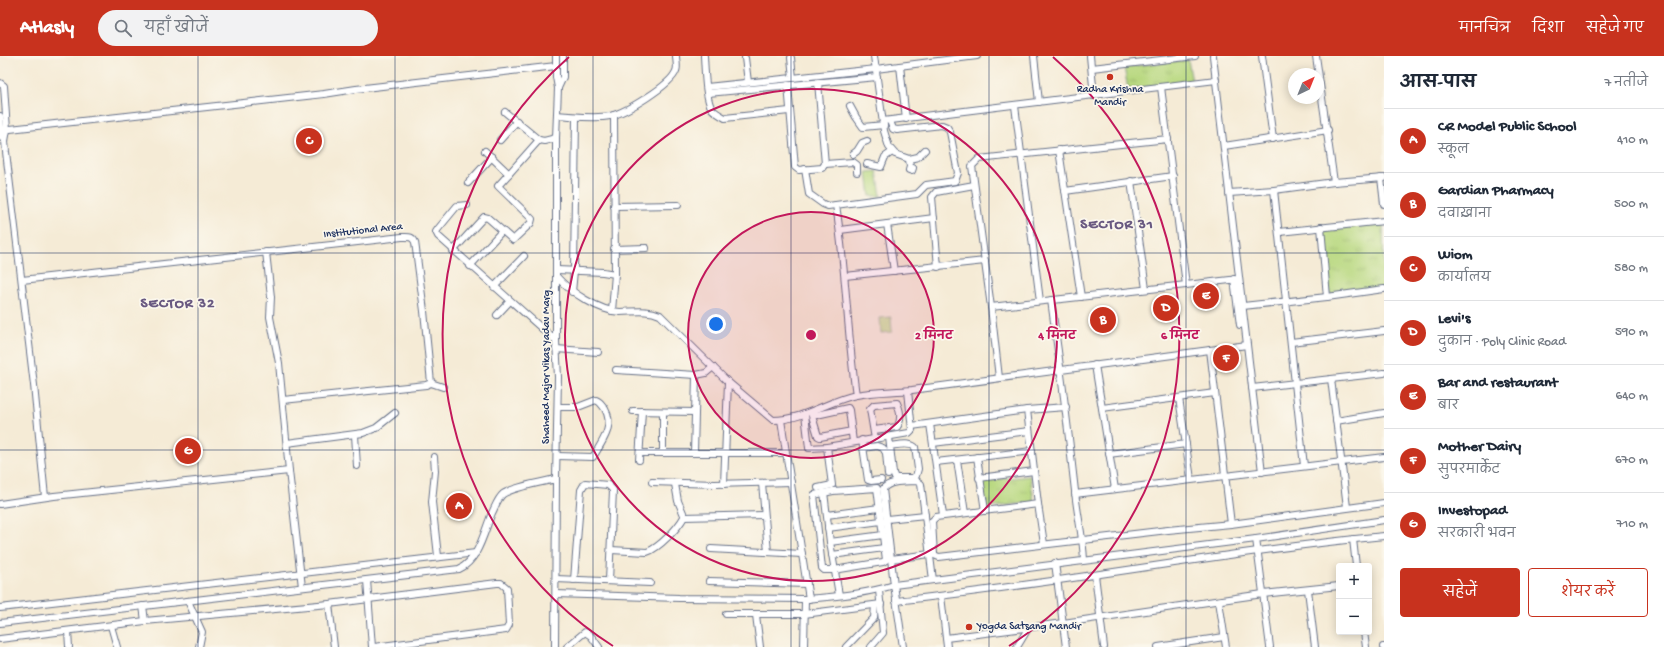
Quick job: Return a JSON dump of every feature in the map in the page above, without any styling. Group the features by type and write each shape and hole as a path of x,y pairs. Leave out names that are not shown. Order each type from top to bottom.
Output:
{"street":[{"name":"Shaheed Major Vikas Yadav Marg","path":"555,647 556,456 558,407 556,349 556,138 558,88 556,56"},
{"name":"Shaheed Major Vikas Yadav Marg","path":"558,88 563,77 563,56"},
{"path":"557,115 591,117 614,115 642,101 671,78 675,74 677,67 676,56"},
{"path":"704,56 707,90 712,108 718,114 725,118 789,111"},
{"path":"874,56 887,143 892,152 909,159 918,157 925,150"},
{"path":"707,90 748,82 876,69 977,56"},
{"path":"1034,56 1039,102"},
{"path":"1090,56 1094,96"},
{"path":"1092,68 1195,56"},
{"path":"1213,56 1230,193 1240,326"},
{"path":"1262,56 1273,138"},
{"path":"1316,56 1328,130 1334,182"},
{"path":"745,58 748,82"},
{"path":"791,58 793,78"},
{"path":"4,130 556,66"},
{"path":"900,66 906,119"},
{"path":"707,90 788,85 877,76"},
{"path":"850,106 856,118 863,127 890,121 1216,80"},
{"path":"818,82 825,164"},
{"path":"0,83 4,86 4,130 2,138 5,141 22,280 45,497"},
{"path":"788,85 794,164 796,169 822,168 825,164 853,158 862,143 867,141"},
{"path":"1161,87 1186,285"},
{"path":"1015,106 1040,302"},
{"path":"505,112 540,140 544,141 556,138"},
{"path":"612,311 614,274 614,115"},
{"path":"0,116 4,130"},
{"path":"572,292 574,271 576,117"},
{"path":"500,140 517,121"},
{"path":"806,169 808,191 811,196 825,206 917,194 926,185 955,181 958,173 950,132 947,127 942,125 897,130 893,129 890,121"},
{"path":"1224,146 1328,130"},
{"path":"999,378 992,307 974,185 972,166 975,161 979,159 1020,154 1168,139"},
{"path":"453,251 484,218 488,218 513,240 532,221 499,188 498,184 540,140"},
{"path":"1059,150 1081,297"},
{"path":"485,151 509,174"},
{"path":"867,164 881,167 885,156 892,152"},
{"path":"468,183 492,157"},
{"path":"853,158 857,165 857,172"},
{"path":"909,159 910,167"},
{"path":"1065,191 1173,176"},
{"path":"1230,193 1274,190 1334,182 1383,178 1384,204"},
{"path":"1131,181 1146,290"},
{"path":"938,267 932,197 934,194 974,185"},
{"path":"1274,190 1304,466"},
{"path":"467,204 457,206 436,232 438,236 453,251 556,341"},
{"path":"614,206 678,205"},
{"path":"836,205 845,276 850,350 856,395"},
{"path":"840,230 934,218"},
{"path":"1279,232 1384,221"},
{"path":"887,224 894,271"},
{"path":"1321,227 1328,297"},
{"path":"470,266 502,231"},
{"name":"Institutional Area","path":"22,280 409,236 416,242 431,383"},
{"path":"614,249 646,248"},
{"path":"266,252 271,297 270,317 278,358 283,400 302,588"},
{"path":"494,287 524,256"},
{"path":"845,276 938,267 985,260"},
{"path":"614,274 574,271 557,274 572,292 612,311 653,312 660,315 728,382 773,420 781,420 805,414 856,395 908,391 1247,345"},
{"path":"992,307 1237,279"},
{"path":"1237,279 1243,306 1262,472"},
{"path":"1243,306 1328,297 1384,289"},
{"path":"1051,300 1066,407 1075,494 1083,540 1084,560"},
{"path":"497,315 510,301"},
{"path":"1291,342 1384,332"},
{"path":"556,349 598,352"},
{"path":"1210,350 1231,524"},
{"path":"1095,365 1115,489"},
{"path":"616,370 696,375 706,373 713,367"},
{"path":"1252,388 1384,373"},
{"path":"694,453 696,375"},
{"path":"1331,379 1348,507"},
{"path":"724,484 728,382"},
{"path":"283,400 418,386 431,383 443,387"},
{"path":"805,414 809,448 827,447 909,433 912,430 912,426 908,391"},
{"path":"1102,408 1215,393"},
{"path":"1179,398 1191,479"},
{"path":"556,456 593,457 608,431 608,415 600,402 596,400 578,407 558,407"},
{"path":"874,430 897,427 899,425 900,420 897,403 874,405 871,407 870,409 875,439"},
{"path":"912,426 1027,410 1066,407"},
{"path":"852,431 820,437 818,436 812,416 848,408 852,431 853,442"},
{"path":"1027,410 1044,544"},
{"path":"633,411 695,412"},
{"path":"642,411 639,456 663,453 786,453"},
{"path":"663,412 663,453"},
{"path":"287,443 355,435 370,431 395,413"},
{"path":"1336,421 1384,413"},
{"path":"781,420 807,584 807,599 804,614 804,647"},
{"path":"930,424 943,515"},
{"path":"933,443 1029,431"},
{"path":"355,435 357,466"},
{"path":"889,437 890,446 893,473 895,478 912,478 916,476 918,469 916,447 912,444 890,446"},
{"path":"862,440 868,480 881,480"},
{"path":"1109,454 1186,444"},
{"path":"863,448 877,446 883,448 886,453 888,475"},
{"path":"818,488 832,485 827,447"},
{"path":"936,462 1032,451"},
{"path":"434,457 435,471 432,502 438,556"},
{"path":"977,457 985,511"},
{"path":"1075,494 1384,457"},
{"path":"957,460 965,513"},
{"path":"0,504 45,497 289,471"},
{"path":"979,478 1034,471"},
{"path":"0,623 459,569 466,566 476,552 494,508 501,496 513,490 556,479"},
{"path":"652,482 674,484 724,484 791,482"},
{"path":"903,647 891,559 884,520 879,508 876,488 824,492 813,496 822,568 826,571 834,570 884,562 886,559 883,535 884,520 883,489 886,486 899,482 919,482 925,515 933,580"},
{"path":"574,580 581,490 585,483 608,485 613,490 609,581"},
{"path":"762,483 768,552"},
{"path":"674,484 684,517"},
{"path":"824,492 834,570 839,595"},
{"path":"1038,504 943,515 934,518 932,521 933,551 936,556 1231,524 1384,503"},
{"path":"827,515 879,508"},
{"path":"611,550 651,551 658,546 684,517 764,515"},
{"path":"828,528 925,515"},
{"path":"556,594 679,598 807,599 879,590 894,585 1256,539 1384,520"},
{"path":"830,542 883,535"},
{"path":"896,601 1095,575 1258,551 1384,536"},
{"path":"1256,539 1270,647"},
{"path":"1353,539 1356,563"},
{"path":"832,555 884,548"},
{"path":"711,549 802,554"},
{"path":"0,608 476,552"},
{"path":"891,559 930,554"},
{"path":"1055,564 1066,647"},
{"path":"1095,575 1104,647"},
{"path":"556,579 650,583"},
{"path":"0,639 145,621 329,604 368,598 497,583 501,583 507,588 509,625 506,630 373,647 368,598 367,580"},
{"path":"709,581 807,584"},
{"path":"946,638 1263,594 1336,586"},
{"path":"846,647 874,618 878,604 879,590"},
{"path":"1308,590 1315,647"},
{"path":"941,596 947,647"},
{"path":"188,601 202,632 199,647"},
{"path":"1220,601 1226,647"},
{"path":"329,604 334,647"},
{"path":"726,614 804,614 878,604"},
{"path":"871,647 883,633 878,604"},
{"path":"143,606 145,621"},
{"path":"756,615 760,647"},
{"path":"111,626 117,647"},
{"path":"1017,647 1028,626"},
{"path":"68,631 69,647"},
{"path":"567,647 585,632 591,636 599,647"},
{"path":"1364,635 1366,647"},
{"path":"1158,647 1181,645 1224,636"}],"green space":[{"path":"1188,60 1192,82 1128,89 1124,67"},
{"path":"877,171 881,196 870,196 867,172"},
{"path":"1383,224 1384,288 1330,294 1323,230"},
{"path":"891,317 892,332 881,333 880,318"},
{"path":"1030,476 1034,502 986,508 982,481"}],"place":[{"name":"Radha Krishna Mandir","path":"1110,77"},
{"name":"Wiom","path":"309,141"},
{"name":"Bar and restaurant","path":"1206,296"},
{"name":"Levi's","path":"1166,308"},
{"name":"Gardian Pharmacy","path":"1103,320"},
{"name":"Mother Dairy","path":"1226,358"},
{"name":"Investopad","path":"188,451"},
{"name":"CR Model Public School","path":"459,506"},
{"name":"Yogda Satsang Mandir","path":"969,627"}],"district":[{"name":"SECTOR 31","path":"1117,225"},
{"name":"SECTOR 32","path":"178,304"}]}
